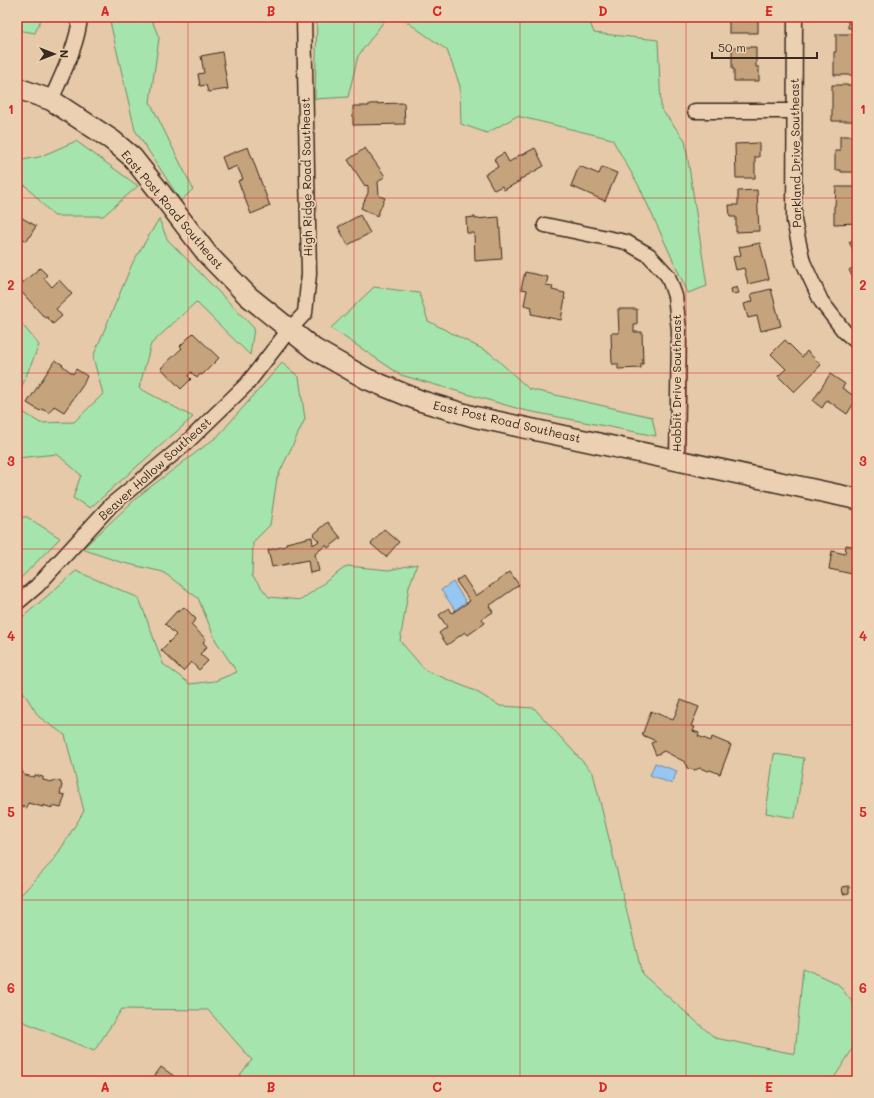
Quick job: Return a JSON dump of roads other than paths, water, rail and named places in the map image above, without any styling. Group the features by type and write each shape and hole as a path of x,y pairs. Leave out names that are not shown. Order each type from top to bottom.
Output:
{"main road":[{"name":"East Post Road Southeast","path":"17,88 50,100 112,140 132,157 208,255 248,296 314,349 367,379 428,403 475,417 857,499"}],"street":[{"path":"50,100 64,71 79,28 80,17"},
{"name":"High Ridge Road Southeast","path":"289,330 305,313 309,274 304,17"},
{"name":"Parkland Drive Southeast","path":"795,17 794,221 803,262 821,301 844,331 857,342"},
{"path":"695,112 794,111"},
{"name":"Hobbit Drive Southeast","path":"545,225 626,242 649,255 668,276 675,296 679,330 677,461"},
{"name":"Beaver Hollow Southeast","path":"17,603 37,586 111,505 183,446 247,384 289,330"}],"water":[{"path":"453,582 466,602 455,610 441,590"},
{"path":"655,763 677,771 672,784 650,775"}]}
